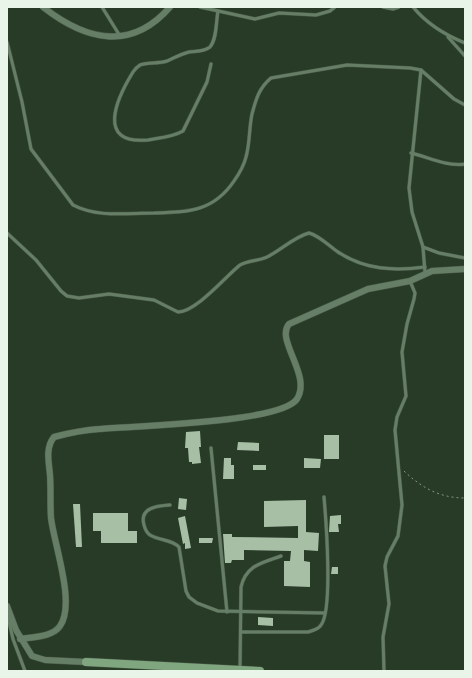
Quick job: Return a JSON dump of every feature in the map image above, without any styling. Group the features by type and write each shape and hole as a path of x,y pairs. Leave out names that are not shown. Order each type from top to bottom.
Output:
{"street":[{"path":"43,7 71,27 87,32 120,36 140,31 170,7"},
{"path":"20,639 51,633 59,628 64,616 64,583 51,510 48,447 54,437 98,429 198,423 263,414 283,408 293,403 301,391 299,371 286,338 286,329 289,324 368,289 410,281 425,270 465,269"},
{"path":"7,607 20,639 28,652 37,659 260,671"}],"lane":[{"path":"102,7 120,36"},
{"path":"200,7 255,19 280,13 316,15 330,11 335,7"},
{"path":"383,7 396,9 399,7"},
{"path":"414,7 420,15 447,36 465,56"},
{"path":"211,64 207,82 183,131 178,134 159,138 139,140 125,138 119,132 113,120 113,114 119,98 136,68 141,65 166,61 189,52 203,51 210,46 214,37 218,11"},
{"path":"447,36 465,43"},
{"path":"7,42 22,102 31,149 73,205 81,209 101,213 186,212 201,208 217,201 226,193 239,174 246,157 249,127 256,100 262,85 271,78 347,65 421,70 454,100 465,105"},
{"path":"7,233 36,260 61,291 67,296 79,298 109,294 154,300 178,312 187,310 197,303 241,265 265,258 309,233 339,253 363,264 393,270 425,270 423,247 410,198 411,153 421,70"},
{"path":"411,153 442,162 459,165 465,164"},
{"path":"423,247 439,253 465,258"},
{"path":"384,671 383,637 389,604 385,566 387,557 398,536 402,505 395,446 397,417 406,392 402,352 415,293 410,281"},
{"path":"211,448 227,612"},
{"path":"241,632 295,632 316,630 324,621 327,554 324,497"},
{"path":"170,505 147,510 143,514 142,520 145,529 150,535 170,541 179,547 186,591 189,597 207,608 227,612 325,613"},
{"path":"240,670 241,587 244,577 249,570 260,563 281,556"},
{"path":"7,607 13,640 25,671"}],"path":[{"path":"398,466 411,478 433,492 451,498 465,498"}],"building":[{"path":"200,431 201,447 199,447 201,463 192,464 192,462 189,462 188,448 185,448 186,432"},
{"path":"324,435 339,435 339,459 324,459"},
{"path":"238,442 259,443 259,451 237,450"},
{"path":"224,458 231,458 231,465 234,465 234,479 223,479"},
{"path":"304,458 321,459 320,468 304,468"},
{"path":"253,465 266,465 266,470 253,470"},
{"path":"179,498 187,499 186,510 178,509"},
{"path":"306,500 306,532 319,533 318,551 304,550 304,561 310,562 310,587 284,586 284,561 290,561 291,551 244,550 244,560 232,560 231,563 225,563 223,534 232,534 232,537 298,538 298,526 264,527 264,501"},
{"path":"73,504 80,504 82,547 76,547"},
{"path":"93,513 128,513 128,531 137,531 137,543 101,543 101,531 93,531"},
{"path":"341,515 341,524 338,524 339,532 329,532 330,516"},
{"path":"185,516 191,548 185,549 185,543 183,544 178,518"},
{"path":"199,538 213,538 212,543 199,543"},
{"path":"332,567 338,567 338,574 331,574"},
{"path":"258,617 273,618 273,626 258,625"}]}
